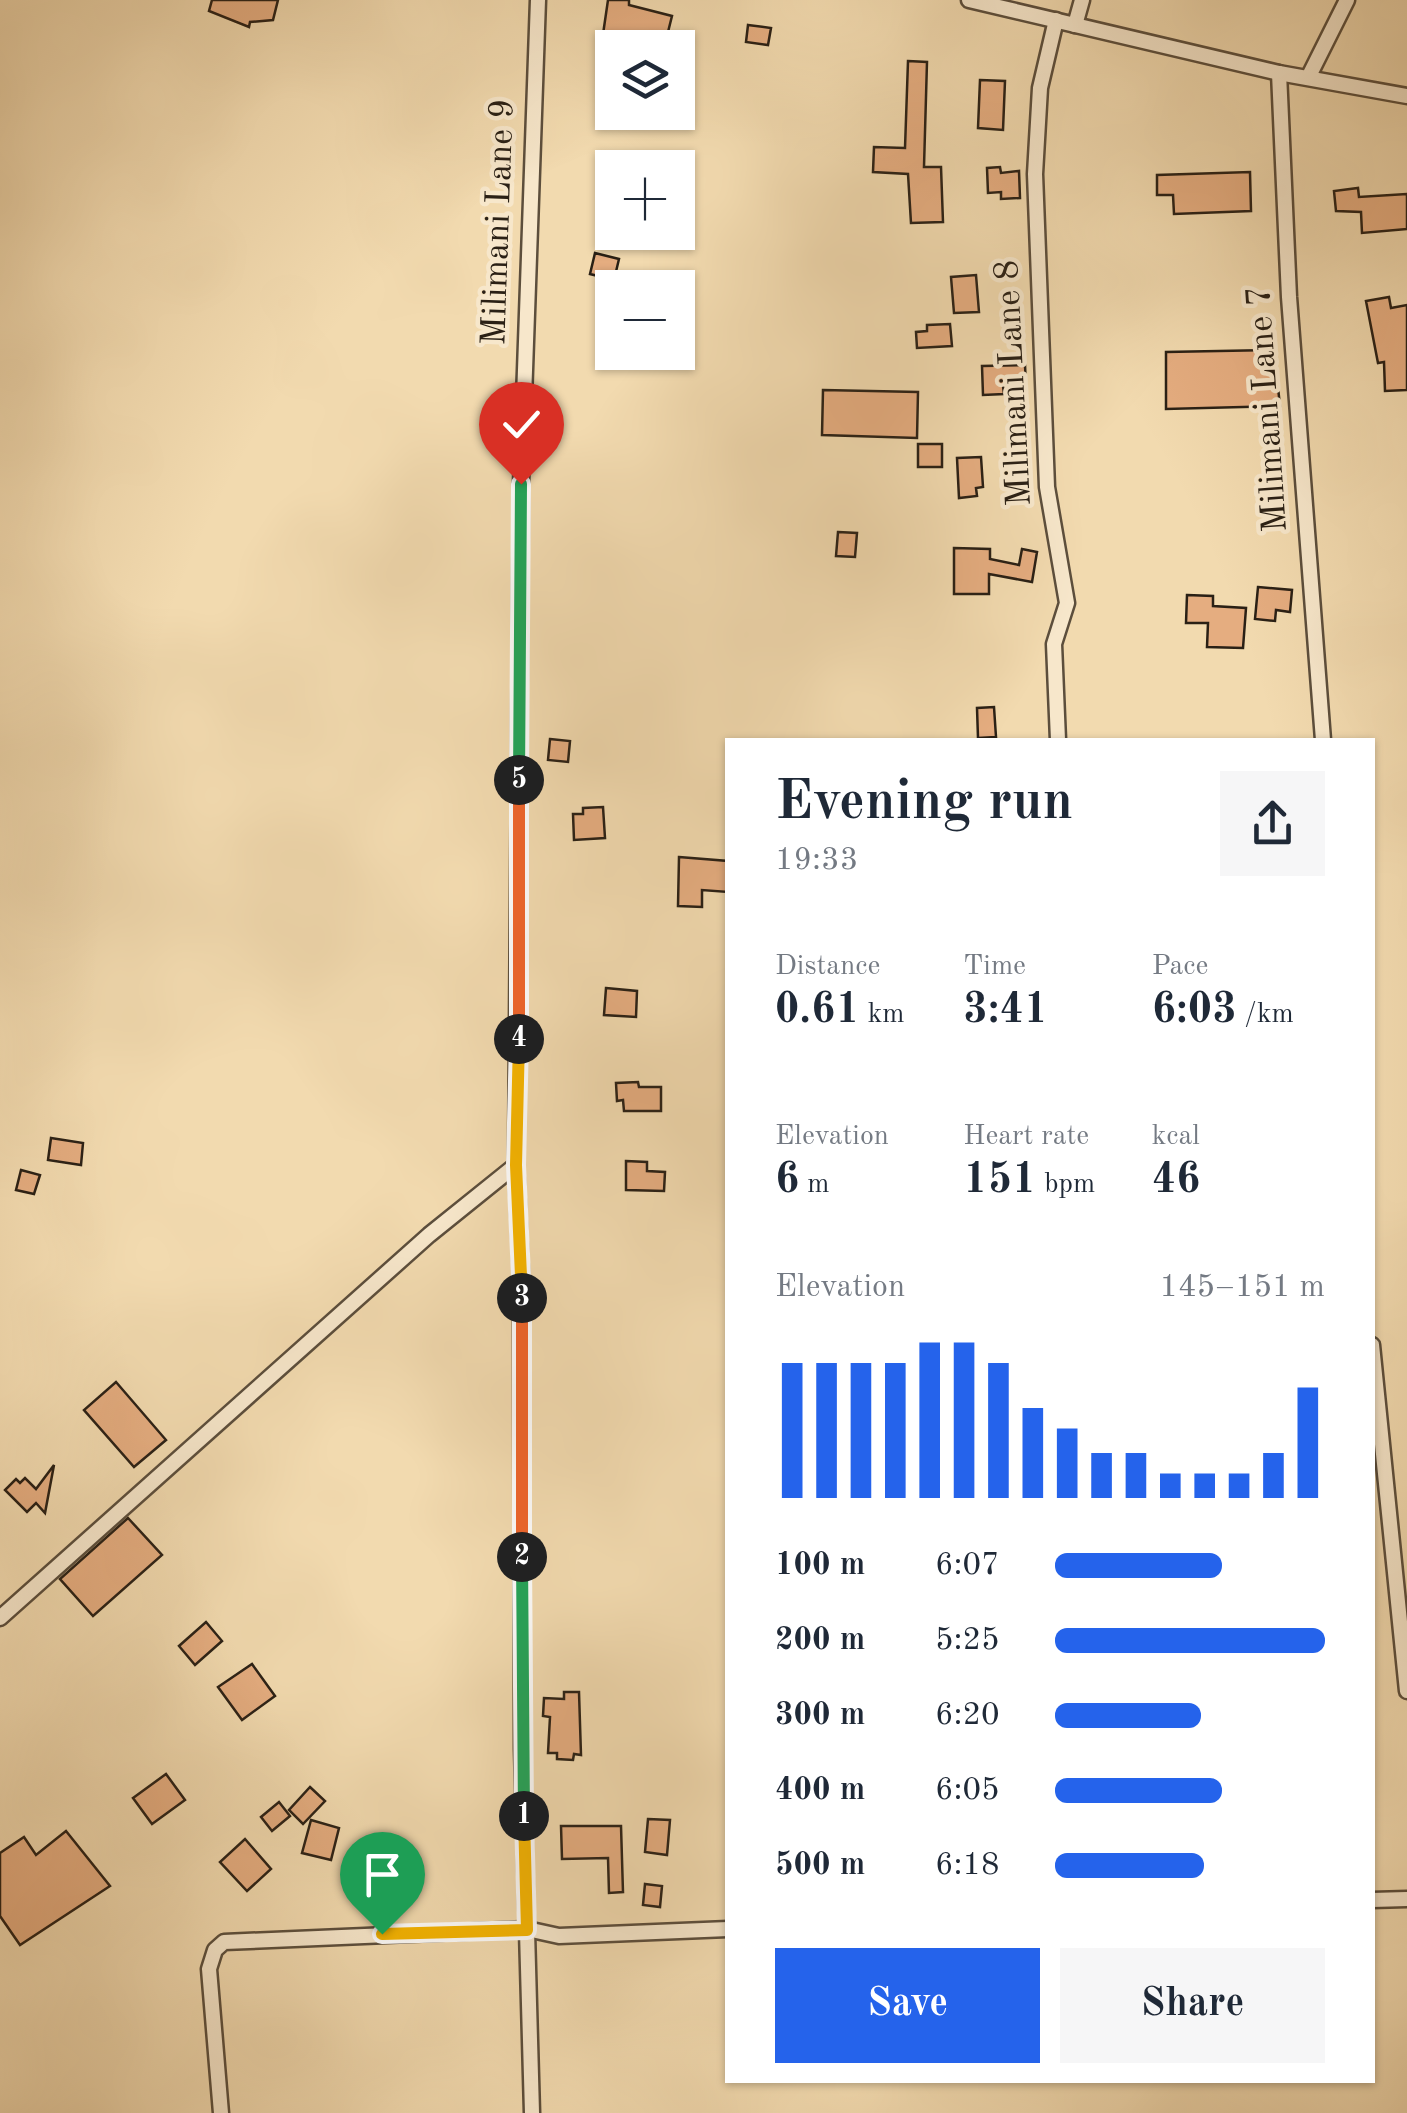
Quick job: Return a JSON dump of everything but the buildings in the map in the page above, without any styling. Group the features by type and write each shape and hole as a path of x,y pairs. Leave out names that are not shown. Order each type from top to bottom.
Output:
{"street":[{"name":"Milimani Lane 9","path":"532,2113 522,1273 516,1165 521,484 538,0"},
{"path":"969,0 1278,73 1407,96"},
{"path":"1075,25 1082,0"},
{"path":"1309,76 1347,0"},
{"name":"Milimani Lane 8","path":"1056,20 1040,88 1035,174 1047,487 1067,603 1054,644 1058,738"},
{"name":"Milimani Lane 7","path":"1278,73 1289,297 1324,738"},
{"path":"0,1618 429,1235 516,1165"},
{"path":"1375,1375 1407,1690"},
{"path":"1375,1900 1407,1899"},
{"path":"221,2113 209,1969 214,1950 224,1942 527,1930 559,1936 725,1929"}],"route":[{"path":"382,1934 527,1930 522,1750 522,1273 516,1165 521,484"}]}
